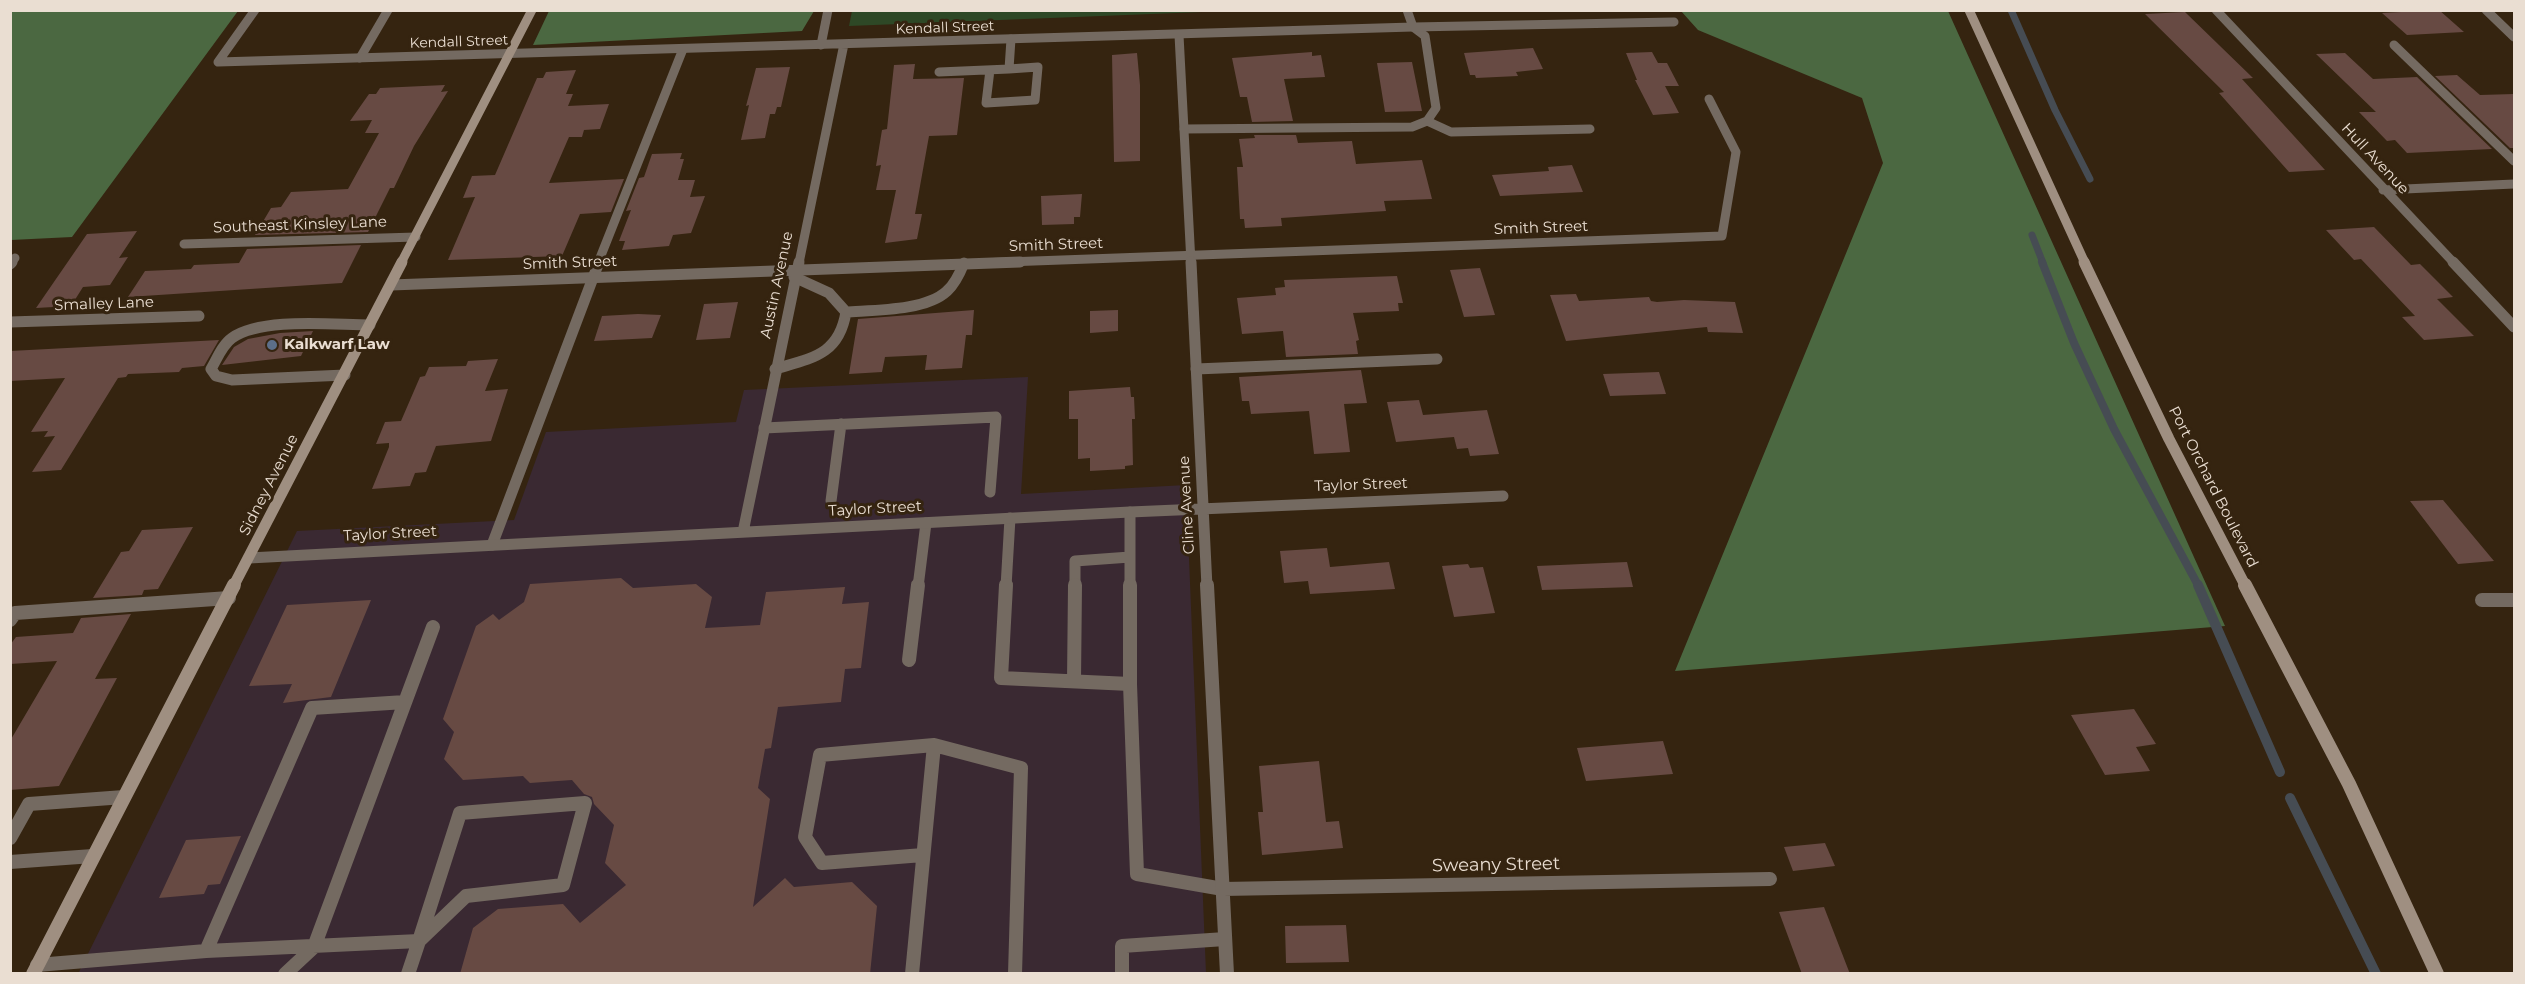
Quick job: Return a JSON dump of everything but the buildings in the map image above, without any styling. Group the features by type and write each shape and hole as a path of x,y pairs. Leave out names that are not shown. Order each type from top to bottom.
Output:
{"main road":[{"name":"Sidney Avenue","path":"35,969 512,54 532,10"},
{"name":"Port Orchard Boulevard","path":"1969,10 2060,212 2169,439 2349,784 2437,974"}],"street":[{"name":"Kendall Street","path":"255,10 218,62 1413,27 1674,22"},
{"path":"360,58 388,10"},
{"path":"821,45 828,10"},
{"path":"1184,129 1412,127 1427,121 1436,108 1425,36 1413,27 1407,10"},
{"name":"Hull Avenue","path":"2216,10 2514,327"},
{"path":"2486,10 2514,37"},
{"name":"Cline Avenue","path":"1179,34 1227,974"},
{"path":"1009,69 1011,39"},
{"name":"Austin Avenue","path":"743,532 844,44"},
{"path":"2394,45 2514,161"},
{"path":"492,545 593,277 683,49"},
{"path":"939,72 1038,67 1035,100 986,103 990,70"},
{"name":"Smith Street","path":"391,285 593,277 795,273 964,263 1722,236 1736,152 1709,99"},
{"path":"1427,121 1451,132 1590,129"},
{"path":"2384,189 2514,184"},
{"name":"Southeast Kinsley Lane","path":"184,244 416,237"},
{"path":"846,312 892,309 943,295 955,282 964,263"},
{"path":"776,369 825,352 835,345 845,330 846,312 829,293 795,273"},
{"name":"Smalley Lane","path":"10,322 199,316"},
{"path":"345,375 232,380 216,376 211,369 220,351 232,338 249,329 370,325"},
{"path":"1196,369 1437,359"},
{"path":"764,428 996,417 990,492"},
{"path":"831,501 841,424"},
{"name":"Taylor Street","path":"249,558 1203,508 1503,496"},
{"path":"1010,518 1001,678 1130,684 1130,512"},
{"path":"909,660 926,523"},
{"path":"1074,681 1075,561 1130,557"},
{"path":"10,620 15,613 229,598"},
{"path":"2482,600 2514,600"},
{"path":"285,974 314,946 433,627"},
{"name":"Sweany Street","path":"1130,684 1137,874 1223,889 1770,879"},
{"path":"206,951 312,708 405,702"},
{"path":"923,855 822,863 805,837 820,755 934,745 1021,768 1015,974"},
{"path":"912,974 934,745"},
{"path":"10,838 29,804 124,797"},
{"path":"35,969 206,951 419,940 466,896 563,885 585,803 460,813 419,940 408,974"},
{"path":"10,862 93,856"},
{"path":"1122,974 1122,946 1225,939"}],"shaded area":[{"path":"1028,377 1021,494 1186,485 1206,973 78,974 297,531 514,520 546,432 736,422 744,390"}],"green space":[{"path":"11,10 238,11 72,237 11,240"},
{"path":"549,10 814,11 802,31 533,45"},
{"path":"852,10 1227,11 849,26"},
{"path":"1681,11 1948,11 2225,626 1675,671 1883,163 1862,98 1698,30"}],"waterway":[{"path":"2011,10 2055,110 2090,179"},
{"path":"2032,235 2043,263"},
{"path":"2042,262 2074,343 2114,429 2198,586"},
{"path":"2198,586 2280,772"},
{"path":"2290,798 2376,974"}],"place":[{"name":"Kalkwarf Law","path":"272,345"}]}
